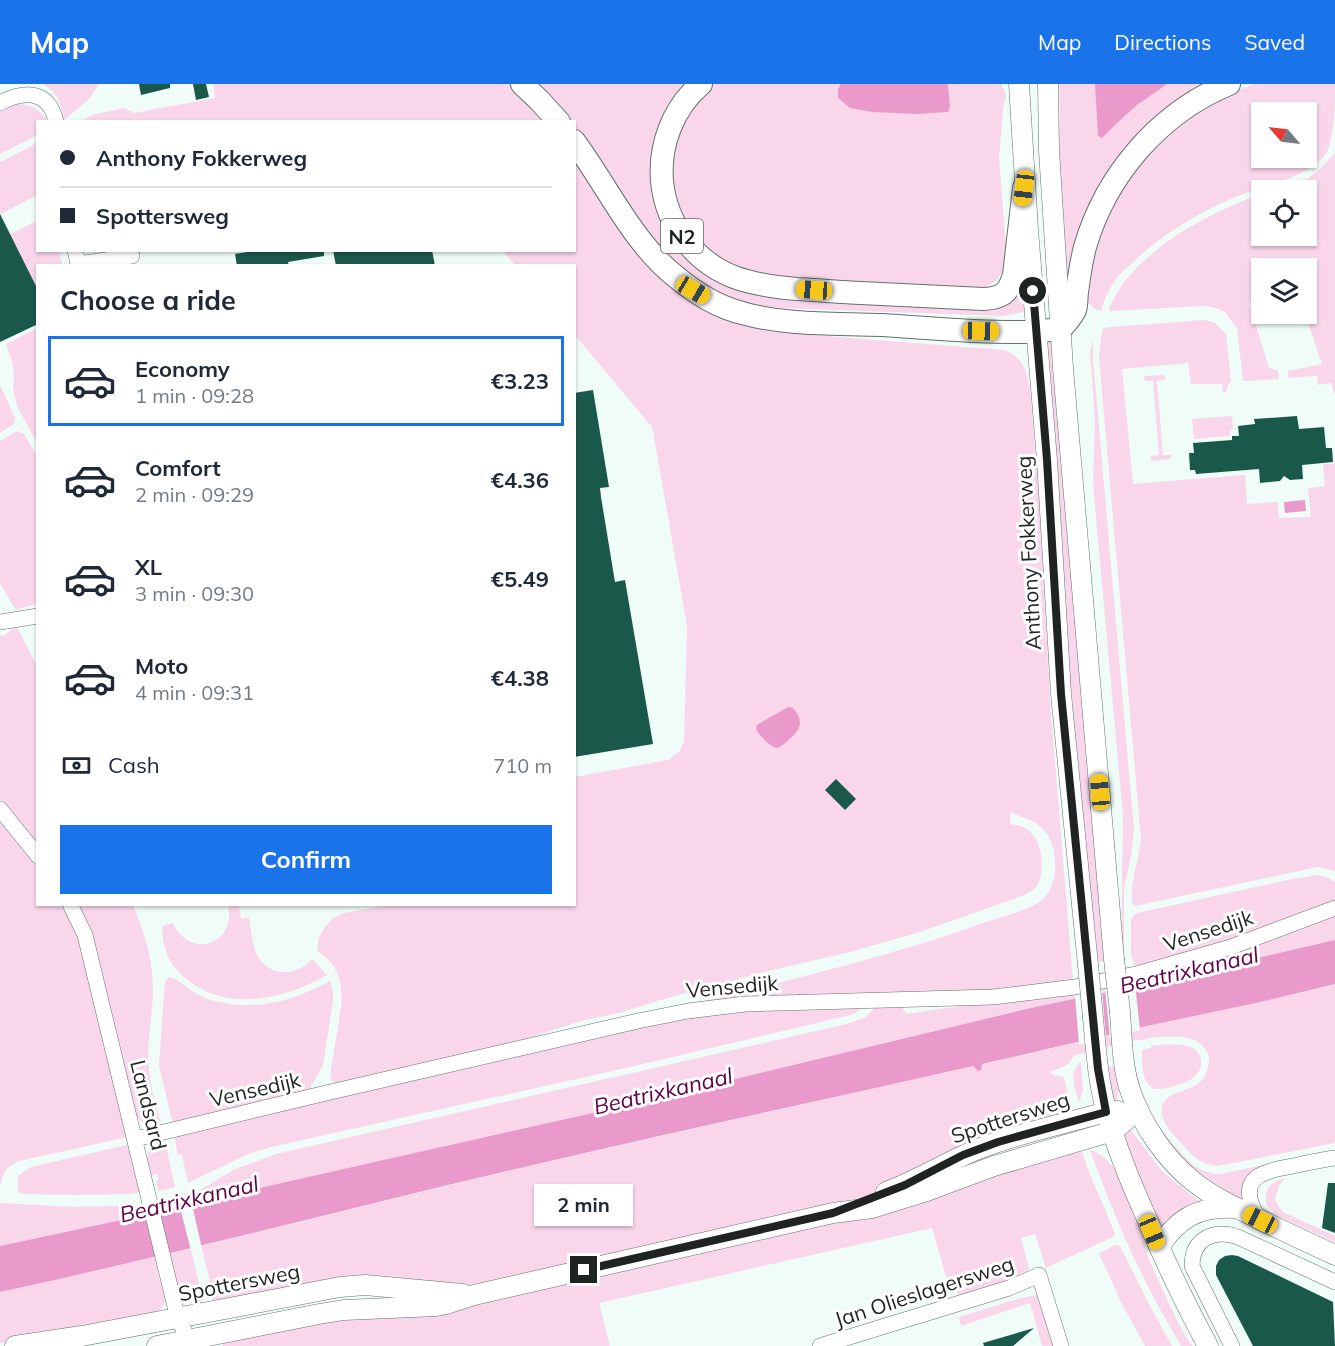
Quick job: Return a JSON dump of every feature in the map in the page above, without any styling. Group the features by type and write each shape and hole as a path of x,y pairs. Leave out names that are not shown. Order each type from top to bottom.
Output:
{"highway":[{"path":"522,84 557,120"},
{"name":"N2","path":"701,84 686,100 672,122 666,137 662,159 663,190 673,221 688,244 711,265 735,279 757,285 833,292 983,299 999,297 1007,291 1014,275 1024,188"},
{"path":"1036,331 1061,329 1075,311 1082,261 1089,235 1101,206 1119,175 1145,143 1171,118 1199,99 1229,84"},
{"name":"N2","path":"576,144 655,257 674,276 693,290 729,309 758,317 824,324 981,331 1036,331"}],"main road":[{"name":"Anthony Fokkerweg","path":"1019,84 1024,188 1047,460 1061,694 1098,1069 1106,1112 1130,1181 1185,1303 1208,1346"},
{"path":"1048,84 1049,151 1077,533 1114,959 1125,1063 1131,1092 1138,1110 1156,1139 1187,1175 1236,1208 1335,1256"},
{"name":"Spottersweg","path":"833,1213 905,1185 963,1155 998,1142 1106,1112 1138,1110"},
{"name":"Spottersweg","path":"175,1344 319,1314 367,1308 436,1306 474,1295 833,1213 872,1208 927,1191 994,1166 1113,1131 1138,1110"},
{"path":"1159,1247 1173,1229 1192,1214 1206,1209 1236,1208"},
{"name":"Spottersweg","path":"15,1346 82,1336 351,1286 474,1295"}],"street":[{"path":"0,103 10,97 32,94 40,96 50,106 55,120"},
{"path":"78,264 132,256"},
{"path":"0,622 36,616"},
{"path":"0,809 36,854"},
{"name":"Landsard","path":"71,906 85,935 178,1318"},
{"name":"Vensedijk","path":"135,1139 688,1011 745,1004 993,997 1075,987 1140,973 1231,947 1335,908"},
{"path":"1260,1220 1249,1197 1251,1184 1256,1177 1268,1171 1335,1158"},
{"path":"1232,1346 1192,1266 1196,1248 1205,1238 1217,1233 1238,1236 1335,1282"},
{"name":"Jan Olieslagersweg","path":"820,1346 1009,1288 1039,1275 1061,1346"},
{"path":"175,1344 178,1318"}],"shaded area":[{"path":"43,84 99,84 89,99 64,120 58,99"},
{"path":"213,84 513,84 551,120 83,120 92,115 124,108 134,113 215,98"},
{"path":"528,84 696,84 659,190 724,280 1001,307 1016,296 1022,287 1026,311 1005,316 776,308 742,302 716,292 678,271 636,224 576,134 576,120 565,120"},
{"path":"709,84 840,84 838,90 950,106 948,84 1002,84 1006,96 999,159 1007,257 1000,275 989,285 976,290 793,285 738,272 690,238 666,174 687,107"},
{"path":"840,84 948,84 950,106 948,112 916,114 873,112 850,108 838,98"},
{"path":"1059,84 1204,84 1085,215 1072,250 1067,285 1058,152"},
{"path":"1095,84 1167,84 1137,105 1102,138 1098,136"},
{"path":"1255,84 1335,84 1335,110 1330,144 1320,160 1317,163 1317,102 1251,102 1251,168 1310,168 1284,180 1251,180 1251,191 1202,213 1171,231 1120,274 1110,289 1101,311 1093,308 1085,298 1094,251 1106,216 1132,171 1175,126 1224,95"},
{"path":"16,104 26,105 35,108 46,120 36,120 36,136 0,154 0,111"},
{"path":"36,144 36,196 1,214 0,212 0,162"},
{"path":"576,149 707,310 736,323 774,332 1004,350 1019,360 1030,387 1039,499 1050,701 1073,981 981,991 693,1004 895,952 1036,904 1048,893 1052,885 1055,865 1052,845 1040,826 1011,812 1010,824 1024,828 1031,833 1038,844 1042,858 1040,880 1037,886 1022,896 917,933 850,952 756,974 623,1012 581,1021 490,1051 338,1087 330,1078 341,1005 341,984 334,967 317,951 319,938 333,918 344,913 385,906 576,906 576,777 668,760 679,752 684,742 687,626 653,431 576,336 576,264 514,264 504,252 576,252"},
{"path":"1335,153 1335,395 1331,383 1318,385 1317,376 1288,378 1288,371 1322,364 1308,324 1317,324 1317,258 1251,258 1251,302 1249,303 1251,324 1255,324 1269,368 1278,371 1279,379 1243,380 1237,329 1225,312 1213,307 1110,311 1109,308 1125,281 1159,248 1192,226 1251,198 1251,246 1317,246 1317,180 1304,180 1317,172"},
{"path":"36,221 36,252 59,252 62,264 36,264 36,287 10,234"},
{"path":"1205,320 1215,323 1226,334 1231,381 1226,392 1223,393 1222,384 1191,384 1188,363 1122,369 1133,484 1245,475 1247,504 1278,502 1279,518 1311,517 1308,488 1325,486 1323,464 1335,464 1335,871 1318,867 1135,906 1132,903 1132,887 1141,839 1099,357 1102,331 1104,328 1112,327"},
{"path":"36,329 36,441 17,406 13,388 12,361 6,344"},
{"path":"1051,334 1108,960 1095,963 1069,675 1047,335"},
{"path":"1093,339 1134,830 1124,888 1124,951 1121,952 1123,816 1093,484 1095,422 1090,353"},
{"path":"1165,375 1165,380 1157,381 1163,455 1171,455 1171,459 1151,461 1151,456 1159,455 1153,381 1145,381 1144,376"},
{"path":"0,385 15,418 14,424 0,433"},
{"path":"1232,416 1233,429 1230,430 1230,436 1194,439 1192,419"},
{"path":"17,431 24,434 36,454 36,604 16,610 0,584 0,441"},
{"path":"1305,500 1306,511 1285,513 1284,502"},
{"path":"17,627 36,664 36,844 0,798 0,635 4,636"},
{"path":"788,707 793,708 796,712 800,719 800,726 792,737 776,748 756,730 757,725"},
{"path":"0,818 36,865 36,906 62,906 76,934 85,959 128,1137 19,1161 5,1171 0,1187"},
{"path":"1318,875 1335,882 1335,902 1236,939 1135,969 1131,953 1131,920 1137,913"},
{"path":"77,906 133,906 148,948 152,970 153,994 148,1059 152,1090 162,1127 147,1126 137,1117 90,933"},
{"path":"228,906 239,906 241,919 249,917 257,955 262,962 275,971 299,969 312,959 327,975 293,991 256,999 220,996 202,990 186,979 168,956 162,926 173,923 181,935 190,942 210,943 226,930 229,919"},
{"path":"1335,913 1335,940 1035,1007 597,1112 161,1209 159,1200 202,1189 233,1170 276,1154 847,1024 866,1017 877,1005 900,1004 906,1014 1024,997"},
{"path":"1335,940 1335,984 982,1064 981,1070 978,1071 973,1066 646,1139 0,1292 0,1246 597,1112 1035,1007"},
{"path":"169,977 205,998 237,1005 284,1000 330,981 333,1001 323,1065 307,1094 174,1125 159,1065 165,981"},
{"path":"1335,984 1335,1143 1218,1166 1197,1159 1171,1131 1163,1117 1162,1108 1168,1097 1202,1080 1208,1068 1208,1054 1202,1045 1192,1039 1152,1038 1079,1054 1074,1056 1067,1065 1050,1072 1053,1075 1064,1077 1072,1111 867,1196 498,1282 214,1305 211,1293 213,1292 201,1246 537,1164"},
{"path":"865,1005 854,1014 817,1023 271,1147 248,1154 188,1183 182,1155 178,1155 174,1135 683,1017 737,1010"},
{"path":"1186,1045 1197,1051 1201,1059 1200,1068 1187,1082 1154,1089 1144,1077 1142,1050 1151,1048 1151,1046"},
{"path":"1134,1061 1144,1096 1161,1129 1182,1154 1201,1170 1220,1174 1335,1150 1335,1154 1257,1172 1245,1201 1200,1173 1163,1137 1143,1101 1131,1062"},
{"path":"1081,1062 1083,1090 1079,1103 1073,1076"},
{"path":"1117,1065 1119,1091 1115,1105 1105,1068"},
{"path":"1128,1126 1161,1170 1202,1203 1159,1228 1120,1130"},
{"path":"164,1137 175,1187 158,1191 157,1174 150,1176 147,1158 153,1144"},
{"path":"131,1144 141,1192 75,1195 18,1192 18,1176 31,1167"},
{"path":"1090,1150 1103,1156 1122,1182 1130,1198 1151,1264 1178,1322 1193,1346 1181,1346 1152,1294 1121,1229"},
{"path":"1082,1152 1115,1233 1113,1237 1046,1268 1035,1234 1021,1238 1029,1269 1008,1281 958,1295 955,1285 949,1287 932,1228 599,1303 610,1346 223,1346 223,1343 346,1314 989,1177 1065,1154"},
{"path":"1285,1178 1275,1198 1283,1212 1335,1236 1335,1242 1278,1216 1267,1206 1267,1191 1272,1184"},
{"path":"0,1203 73,1207 140,1205 144,1212 141,1216 0,1246"},
{"path":"1116,1245 1121,1248 1172,1346 1145,1346 1121,1302 1099,1253"},
{"path":"191,1248 204,1306 187,1300 182,1295 169,1254"},
{"path":"155,1257 160,1282 164,1283 166,1293 161,1310 152,1316 0,1343 0,1292"},
{"path":"1036,1295 1041,1296 1057,1346 1042,1346 1030,1303 961,1326 959,1317"}],"pier":[{"path":"1135,983 1140,1030 1110,1038 1105,989"},
{"path":"1102,990 1106,1039 1079,1045 1075,995"},
{"path":"191,1200 202,1249 191,1251 179,1203"}],"building":[{"path":"139,84 170,84 170,88 141,95"},
{"path":"193,84 206,84 209,97 196,100"},
{"path":"0,214 36,286 36,325 0,342"},
{"path":"324,252 324,256 288,262 288,264 237,264 235,254"},
{"path":"333,252 432,252 435,264 336,264"},
{"path":"593,390 609,487 600,488 615,582 625,580 653,744 576,757 576,393"},
{"path":"1297,416 1299,429 1324,427 1326,448 1332,448 1333,462 1302,465 1303,479 1290,480 1284,476 1280,481 1260,483 1259,469 1196,474 1195,470 1190,470 1189,453 1194,453 1193,443 1232,440 1232,436 1239,436 1238,426 1255,424 1254,419"},
{"path":"836,779 856,799 845,810 825,790"},
{"path":"1328,1183 1335,1183 1335,1233 1322,1228"},
{"path":"1232,1255 1333,1302 1335,1346 1253,1346 1216,1275 1219,1260"},
{"path":"1034,1328 1013,1346 984,1346 983,1343"}],"route":[{"path":"584,1270 833,1213 905,1185 963,1155 998,1142 1106,1112 1098,1069 1061,694 1047,460 1033,291"}],"water label":[{"name":"Beatrixkanaal","path":"1189,970"},
{"name":"Beatrixkanaal","path":"663,1091"},
{"name":"Beatrixkanaal","path":"189,1199"}]}
